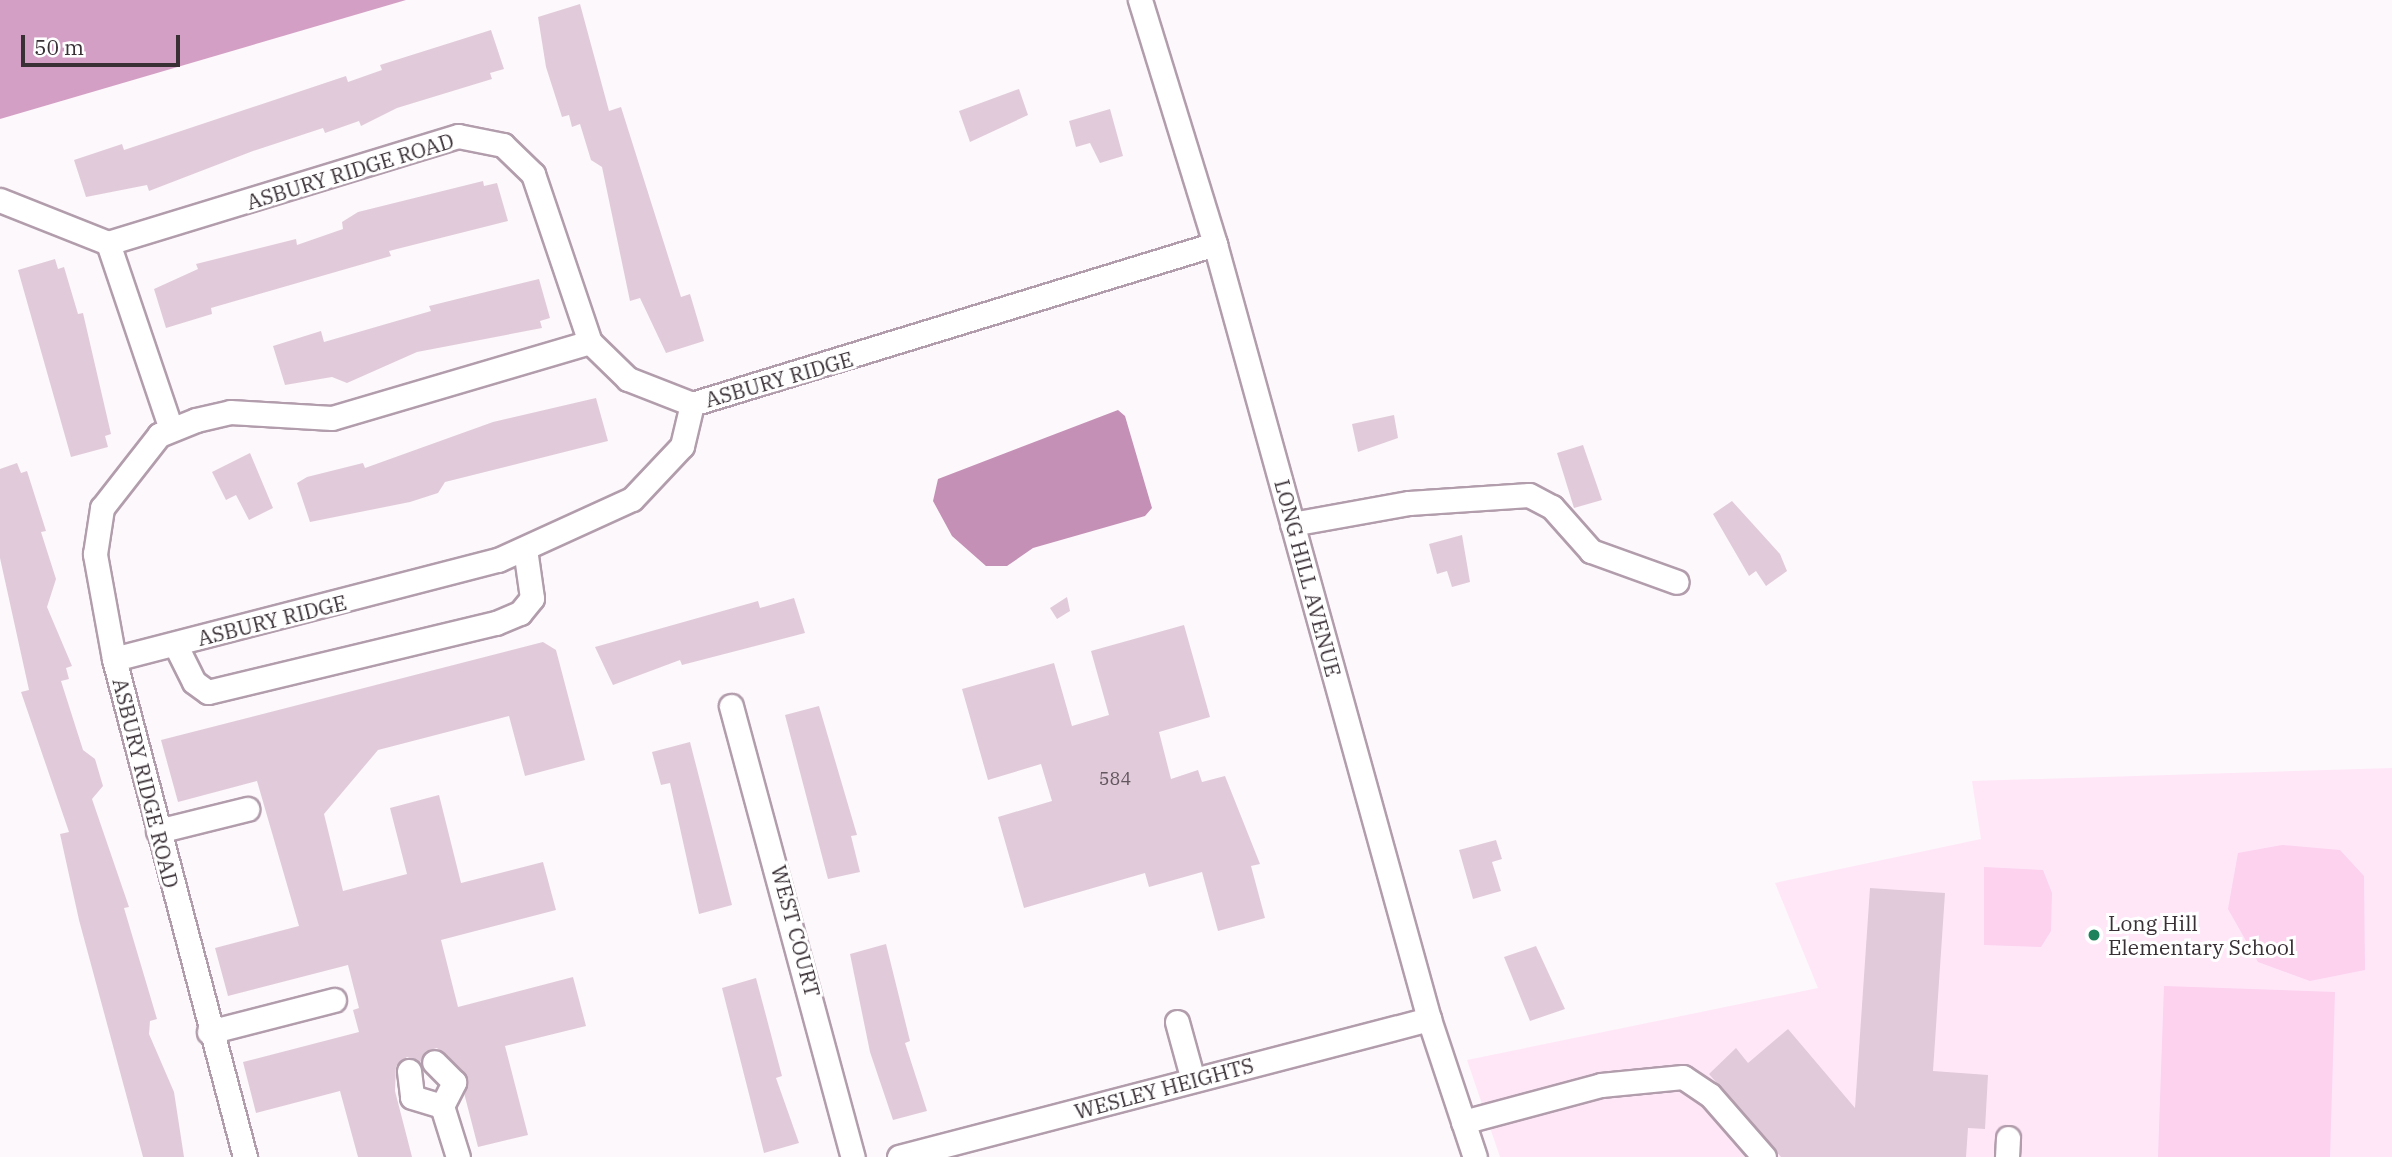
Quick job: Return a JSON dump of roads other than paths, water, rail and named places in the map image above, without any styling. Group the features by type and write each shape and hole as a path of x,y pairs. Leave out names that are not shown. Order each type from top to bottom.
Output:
{"street":[{"name":"LONG HILL AVENUE","path":"1140,0 1215,244 1429,1019 1475,1157"},
{"name":"ASBURY RIDGE ROAD","path":"108,243 458,136 503,145 533,174 590,342 628,379 692,404"},
{"path":"0,200 108,243 171,429"},
{"name":"ASBURY RIDGE","path":"114,659 397,589 525,548 632,499 682,446 692,404 1215,244"},
{"name":"ASBURY RIDGE ROAD","path":"245,1157 209,1032 114,659 97,575 96,530 129,466 171,429 230,412 332,418 590,342"},
{"path":"1293,524 1409,503 1529,495 1552,507 1591,551 1677,582"},
{"path":"175,644 194,682 208,692 496,623 520,613 532,598 525,548"},
{"name":"WEST COURT","path":"731,706 853,1157"},
{"path":"158,831 247,809"},
{"path":"209,1032 334,1000"},
{"name":"WESLEY HEIGHTS","path":"899,1157 1429,1019"},
{"path":"1177,1021 1193,1080"},
{"path":"434,1062 454,1082 442,1106 458,1157"},
{"path":"409,1071 412,1097 442,1106"},
{"path":"1463,1122 1601,1084 1683,1077 1710,1095 1764,1157"}],"place":[{"name":"Long Hill Elementary School","path":"2094,935"}]}
